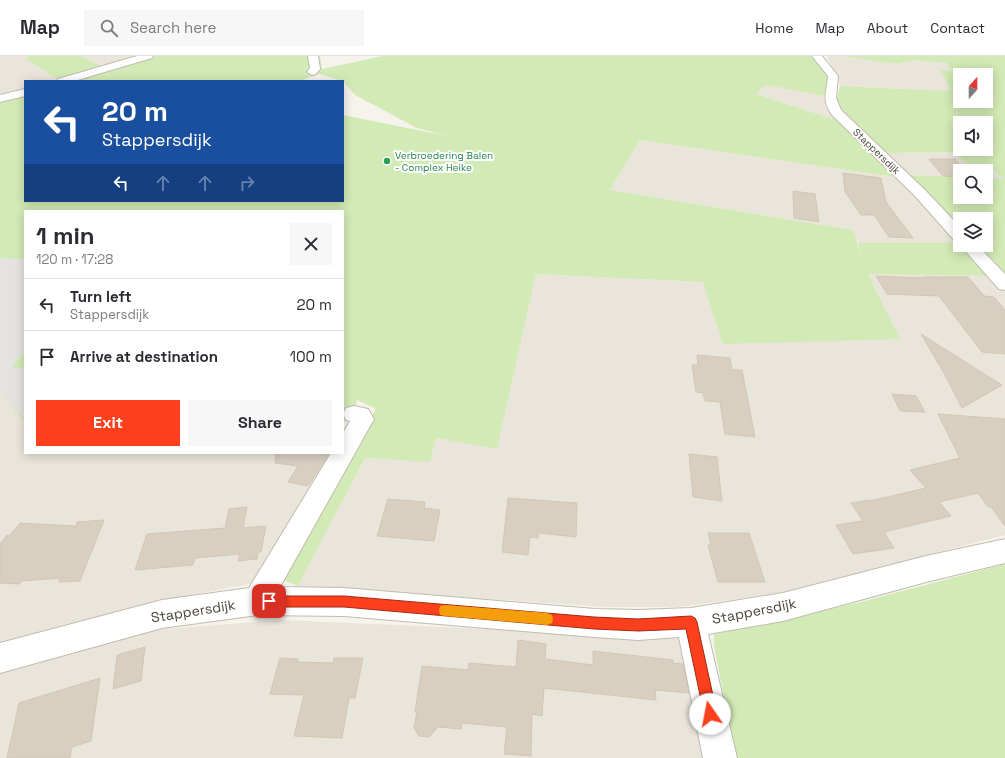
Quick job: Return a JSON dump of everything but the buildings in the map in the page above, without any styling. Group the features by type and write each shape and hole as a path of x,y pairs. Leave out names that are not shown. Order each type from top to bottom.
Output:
{"street":[{"path":"65,80 148,56"},
{"path":"312,72 315,69 313,56"},
{"name":"Stappersdijk","path":"817,56 833,76 830,100 836,112 920,193 953,229"},
{"path":"0,99 24,92"},
{"path":"974,252 1005,285"},
{"path":"344,451 363,419 360,415 354,414"},
{"path":"256,601 342,454"},
{"name":"Stappersdijk","path":"0,658 162,614 256,601 344,602 638,625 691,622 783,607 1005,551"},
{"path":"691,622 720,758"}],"shaded area":[{"path":"0,56 29,56 27,60 59,80 24,80 24,90 0,97"},
{"path":"80,56 141,56 104,67"},
{"path":"827,56 841,56 897,64 913,60 947,63 952,71 942,71 951,91 840,86"},
{"path":"766,85 825,96 836,120 755,94"},
{"path":"640,140 896,177 953,238 953,243 858,243 852,230 610,190"},
{"path":"953,152 953,156 959,156 966,164 953,164 953,177 908,175 886,153"},
{"path":"993,170 994,170 1003,179 993,179"},
{"path":"0,258 24,259 24,353 11,367 24,368 24,419 0,392"},
{"path":"536,274 704,282 900,339 868,274 988,276 1005,292 1005,535 779,593 679,607 606,607 298,586 365,458 430,462 436,438 497,449"},
{"path":"0,392 24,419 24,454 332,454 254,583 160,601 25,638 0,642"},
{"path":"282,620 674,637 689,644 706,758 0,758 0,672 153,630"}],"green space":[{"path":"29,56 80,56 104,67 59,80 26,59"},
{"path":"154,56 320,56 322,69 383,56 814,56 828,73 830,80 825,96 766,85 756,94 836,120 896,177 640,140 610,190 853,230 861,255 858,243 953,243 953,252 966,252 988,276 868,274 900,339 723,344 703,282 536,274 497,449 436,438 430,462 365,458 298,586 278,578 326,498 376,409 357,400 354,414 344,422 344,210 24,210 23,420 0,392 0,100 24,93 24,202 344,202 344,115 447,136 417,128 355,95 344,82 344,80 319,74 303,80 70,80"},
{"path":"841,56 1005,56 1005,279 980,252 993,252 993,212 953,212 953,223 908,175 953,177 953,204 993,204 993,179 1003,179 993,170 993,164 966,164 959,156 993,156 993,116 953,116 953,152 886,153 846,116 836,102 840,86 950,91 941,70 952,71 947,63 913,60 897,64"},
{"path":"1005,564 1005,758 736,758 714,646 714,634 857,603"}],"slow traffic":[{"path":"445,610 547,619"}],"place":[{"name":"Verbroedering Balen - Complex Heike","path":"387,161"}],"route":[{"path":"269,601 344,602 594,623 638,625 691,622 710,714"}]}
